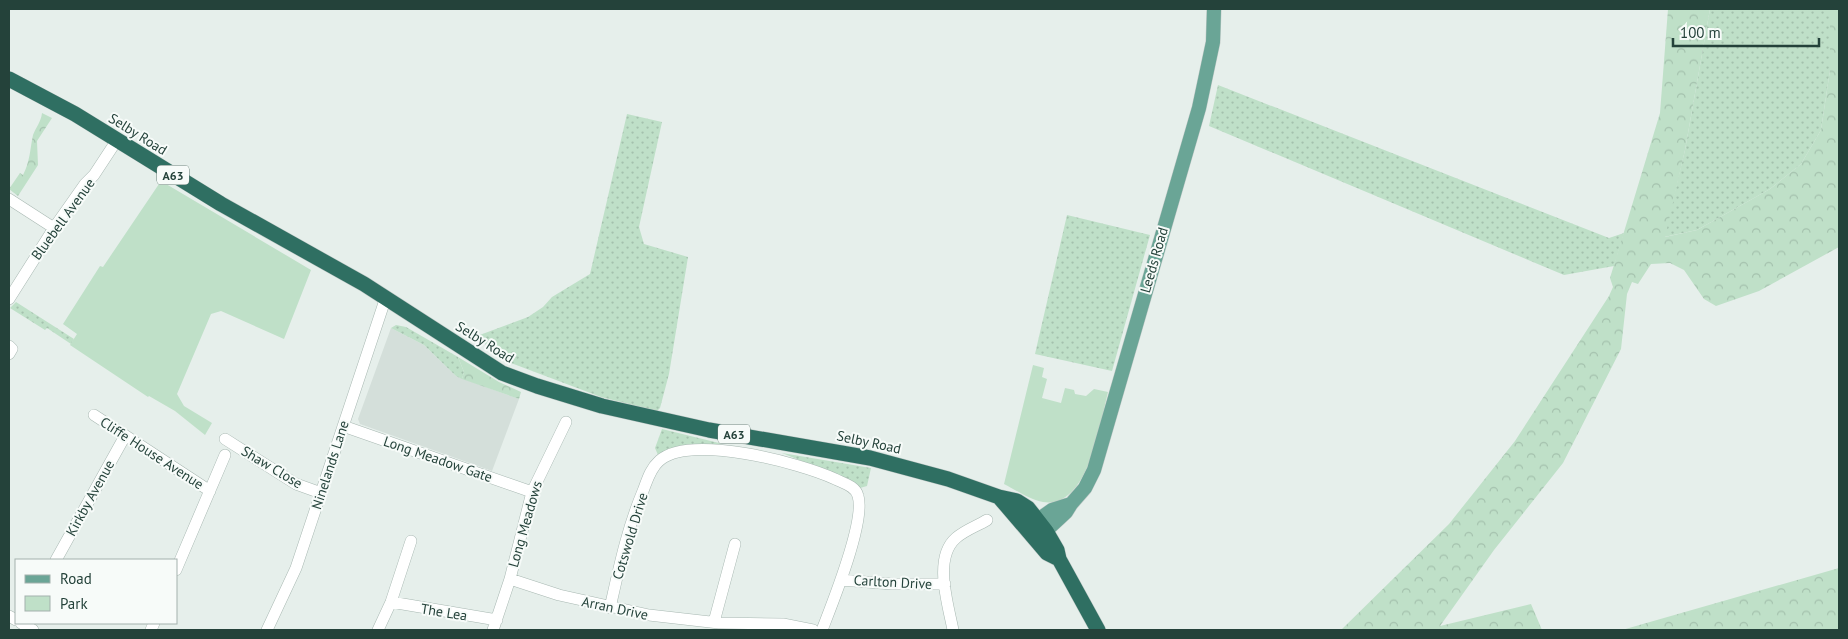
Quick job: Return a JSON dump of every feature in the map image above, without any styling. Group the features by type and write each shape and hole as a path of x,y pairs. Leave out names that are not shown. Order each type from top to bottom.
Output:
{"highway":[{"name":"Selby Road","path":"9,79 75,114 220,204 386,297 502,373 602,406 664,420 870,458 955,481 999,497 1017,501 1028,508 1048,553 1059,559 1098,630"}],"main road":[{"name":"Leeds Road","path":"1037,529 1057,507 1071,504 1085,488 1096,465 1199,108 1213,42 1214,9"}],"street":[{"name":"Bluebell Avenue","path":"9,299 54,228 85,184 94,175 117,140"},
{"path":"9,198 54,228"},
{"name":"Ninelands Lane","path":"267,630 296,568 386,297"},
{"path":"9,346 12,349 9,354"},
{"name":"Cliffe House Avenue","path":"94,415 210,491"},
{"name":"Long Meadows","path":"495,625 510,579 532,492 566,422"},
{"name":"Long Meadow Gate","path":"343,426 532,492"},
{"name":"Kirkby Avenue","path":"57,559 125,436"},
{"name":"Shaw Close","path":"225,438 296,484 321,493"},
{"name":"Cotswold Drive","path":"610,608 629,528 654,466 666,456 687,452 726,452 771,458 807,468 853,488 859,497 858,518 841,580 822,630"},
{"path":"178,565 225,455"},
{"path":"954,630 944,584 944,562 948,548 957,537 987,520"},
{"path":"378,630 391,602 411,541"},
{"path":"714,622 734,544"},
{"name":"Arran Drive","path":"510,579 559,596 649,616 714,622 783,624 813,630"},
{"name":"Carlton Drive","path":"841,580 892,584 944,584"},
{"name":"The Lea","path":"391,602 495,625"}],"shaded area":[{"path":"391,328 424,345 456,376 519,399 492,471 360,424 358,419"}],"green space":[{"path":"1668,9 1710,9 1685,150 1665,237 1697,230 1770,189 1801,164 1821,130 1830,70 1830,9 1839,9 1839,247 1759,291 1716,306 1704,299 1684,270 1670,263 1651,264 1638,284 1632,282 1627,294 1621,349 1563,463 1494,550 1440,626 1531,604 1542,630 1341,630 1449,524 1515,441 1609,296 1613,287 1610,278 1660,113"},
{"path":"1710,9 1830,9 1830,70 1821,130 1801,164 1770,189 1697,230 1664,237 1685,150"},
{"path":"1218,85 1609,238 1624,233 1614,266 1564,275 1209,126"},
{"path":"42,113 52,118 37,141 38,165 18,196 9,189 20,173 23,175 33,135 40,122"},
{"path":"627,114 662,122 639,227 644,244 688,257 669,374 660,408 657,411 601,397 511,363 494,353 477,336 528,317 543,307 552,297 590,274"},
{"path":"161,181 311,270 284,339 221,311 211,314 177,394 184,406 212,423 205,435 175,411 148,397 70,345 77,334 63,324 100,266 103,267"},
{"path":"1067,215 1150,235 1112,371 1035,354"},
{"path":"16,302 74,339 71,344 47,328 45,330 10,308"},
{"path":"396,325 406,327 458,357 464,372 462,379 456,376 424,345 391,328"},
{"path":"458,357 499,382 521,392 519,399 462,379 464,372"},
{"path":"1033,365 1044,368 1042,377 1047,379 1042,398 1061,403 1065,388 1074,390 1075,394 1086,396 1094,389 1108,392 1090,461 1082,478 1071,492 1059,501 1038,501 1004,484"},
{"path":"662,429 723,444 682,447 658,455 655,448"},
{"path":"782,453 871,468 867,486 860,488"},
{"path":"1839,568 1839,630 1622,630"}]}
